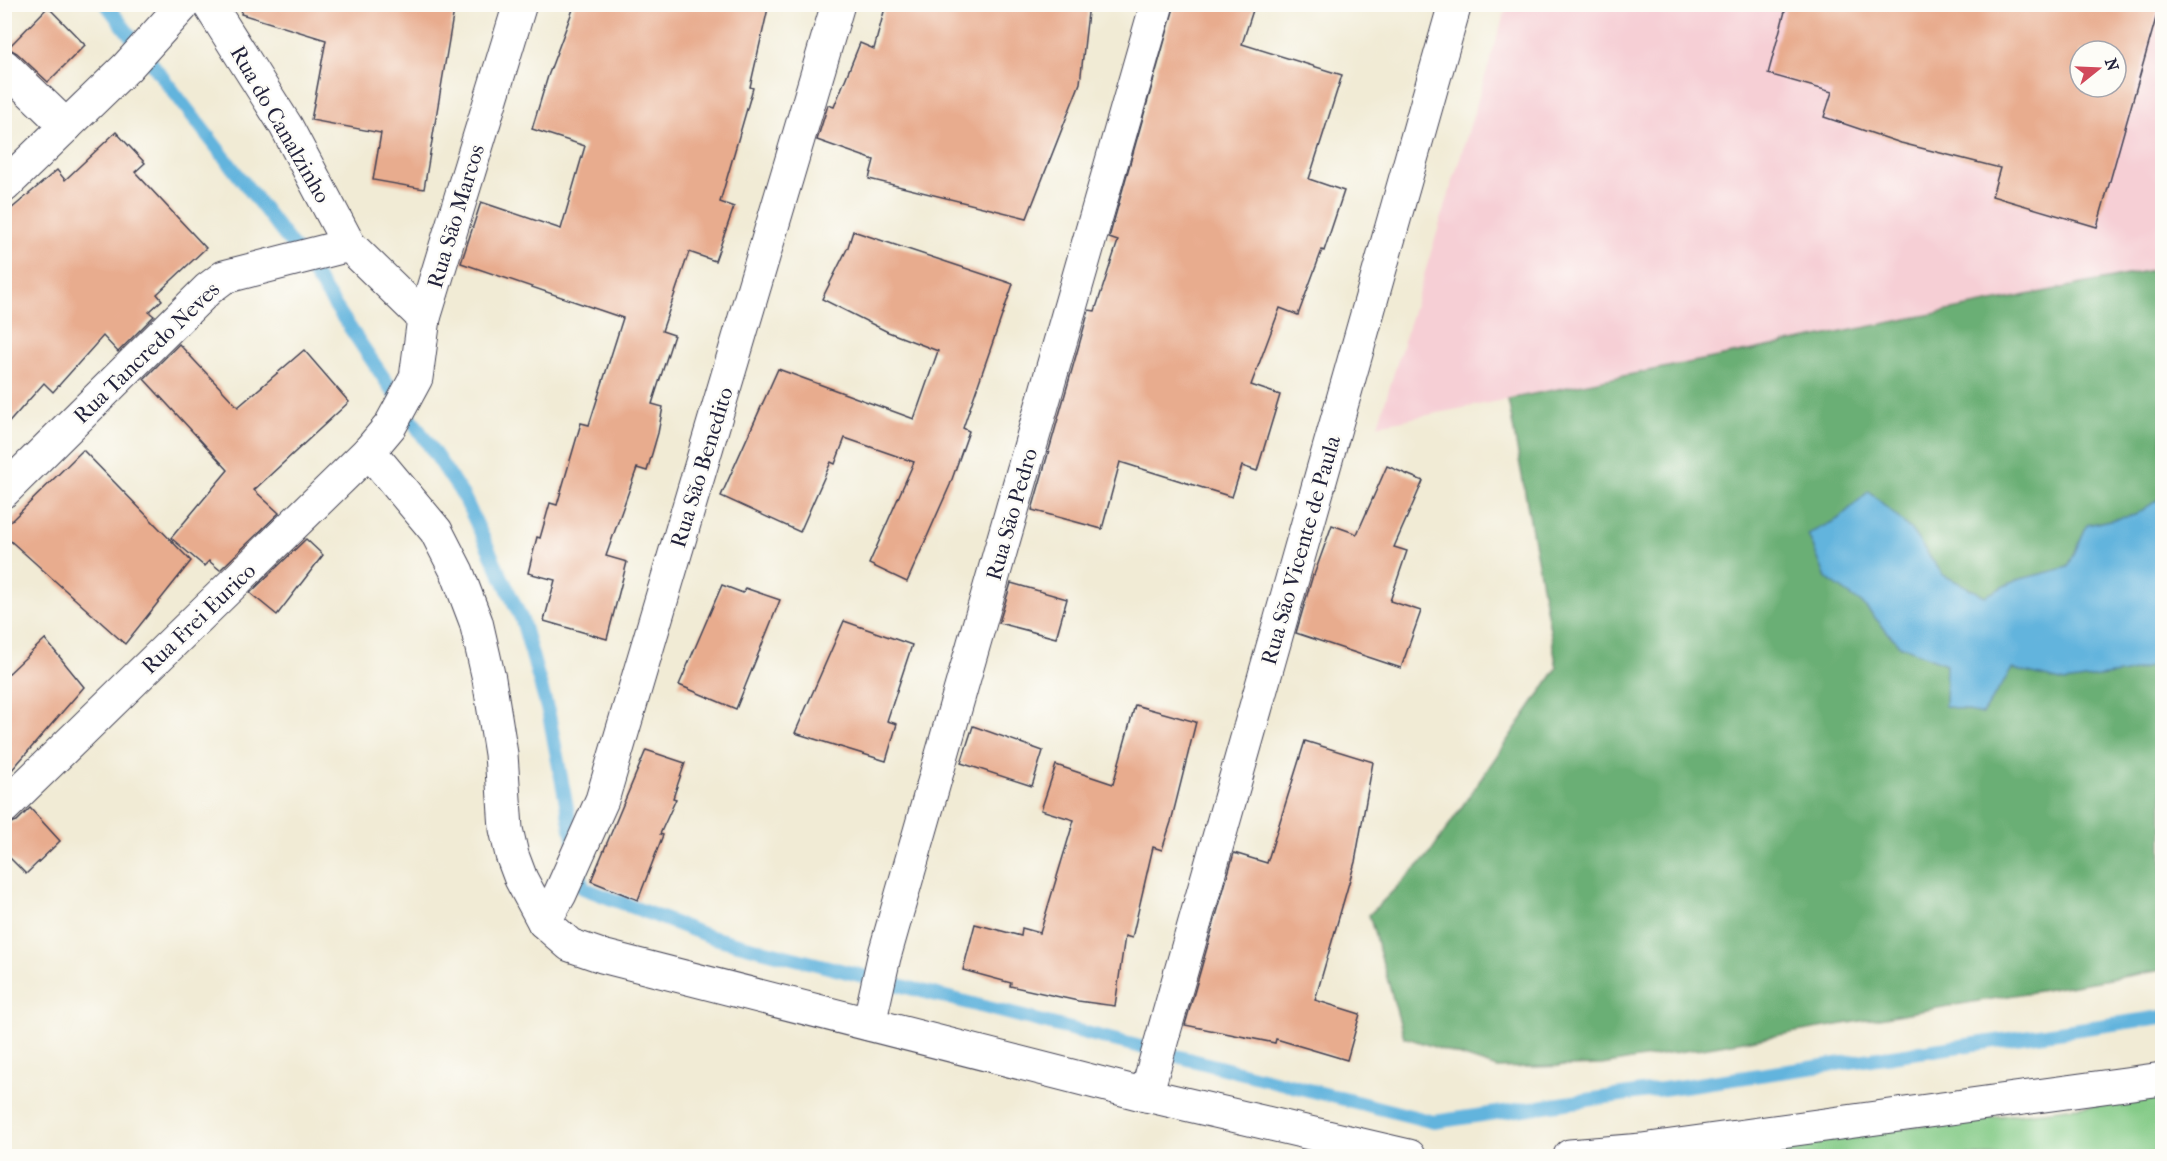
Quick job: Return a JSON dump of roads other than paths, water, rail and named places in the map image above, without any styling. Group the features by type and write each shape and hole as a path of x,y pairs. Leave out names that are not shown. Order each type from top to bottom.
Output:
{"street":[{"name":"Rua do Canalzinho","path":"209,4 286,126 340,247"},
{"name":"Rua São Marcos","path":"390,426 416,378 424,318 520,4"},
{"name":"Rua São Benedito","path":"544,922 560,894 602,800 838,4"},
{"name":"Rua São Pedro","path":"872,1011 884,957 1157,4"},
{"name":"Rua São Vicente de Paula","path":"1149,1084 1455,4"},
{"path":"4,186 127,67 175,15"},
{"path":"4,66 66,126"},
{"name":"Rua Tancredo Neves","path":"4,491 208,289 224,277 340,247"},
{"path":"340,247 424,318"},
{"name":"Rua Frei Eurico","path":"4,807 369,451 390,426"},
{"path":"369,451 436,531 457,572 476,622 489,679 501,754 506,829 512,855 521,879 544,922 570,945 602,956 872,1011 1409,1156"},
{"path":"1570,1156 1642,1150 2163,1079"}],"water":[{"path":"1869,491 1911,530 1943,575 1985,596 2017,580 2068,567 2087,525 2135,515 2162,497 2162,663 2126,673 2065,682 2012,669 1982,714 1945,706 1946,664 1899,645 1863,604 1826,578 1808,534 1838,519"}],"waterway":[{"path":"106,4 309,267 464,497 522,620 549,715 574,844"},
{"path":"579,866 583,888 711,937 1434,1122 2162,1017"}]}
